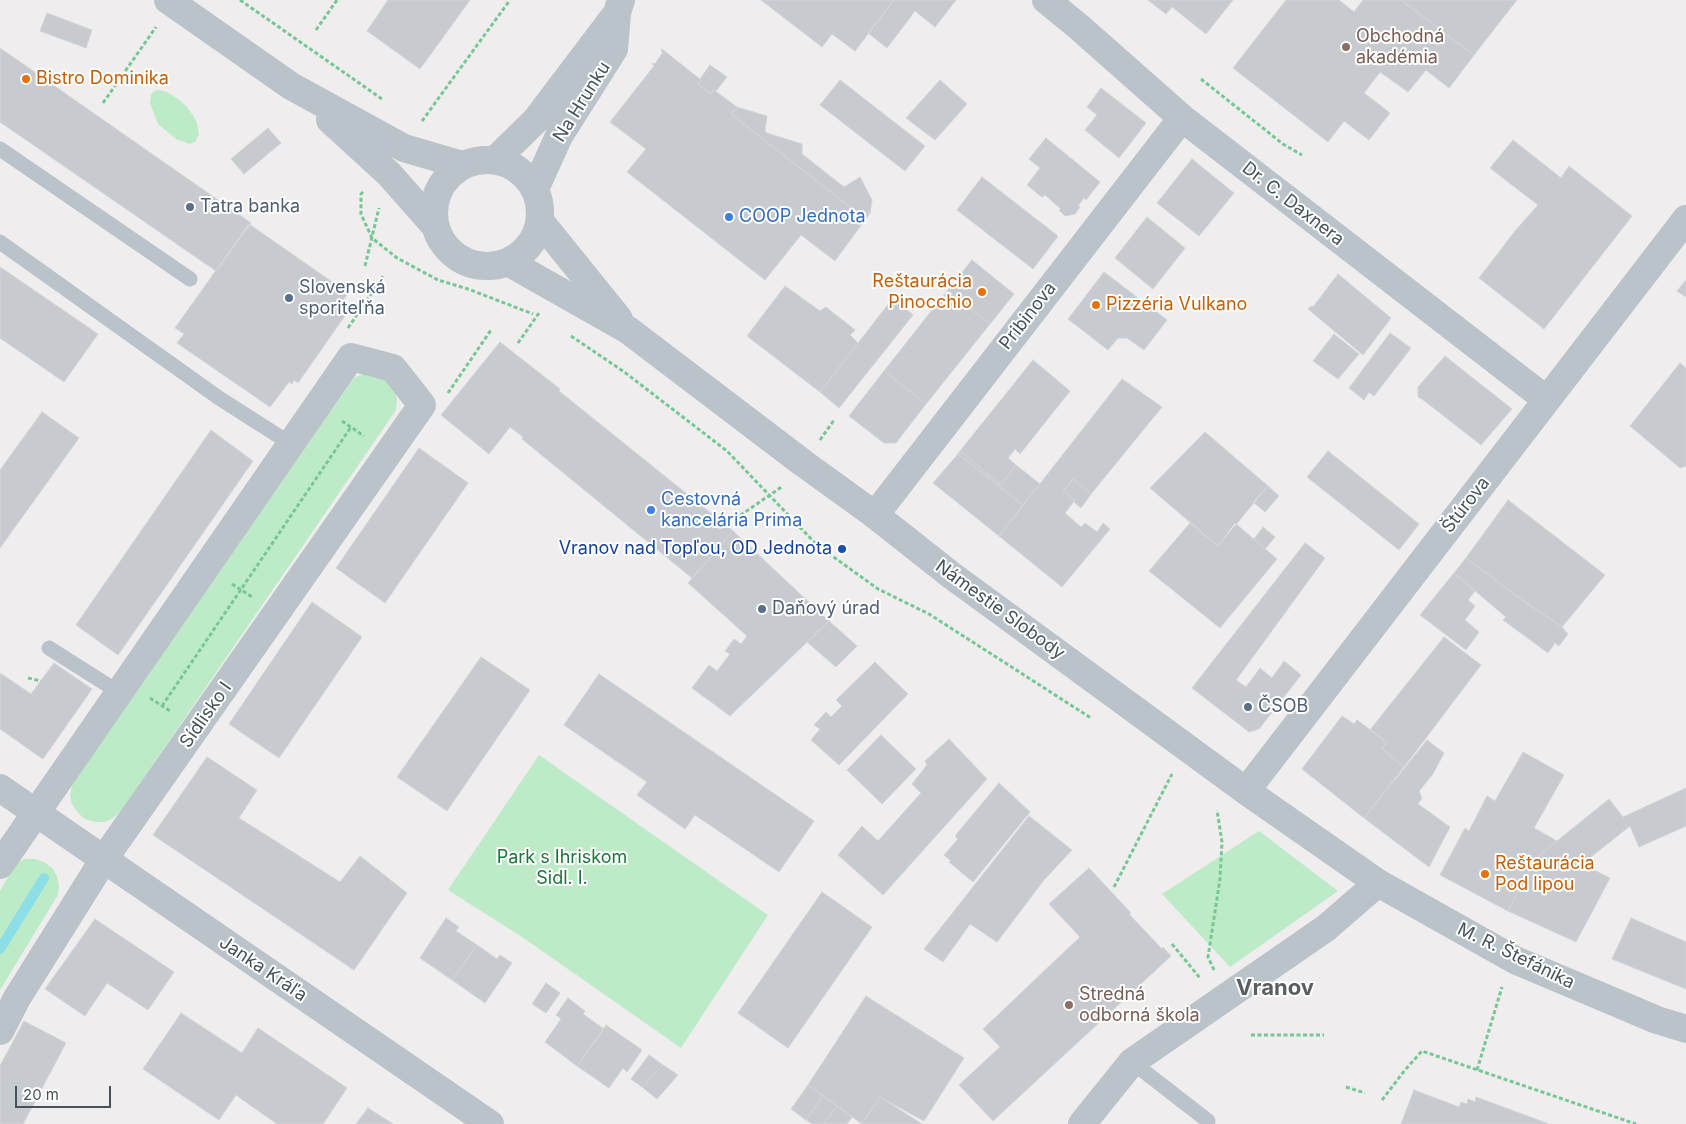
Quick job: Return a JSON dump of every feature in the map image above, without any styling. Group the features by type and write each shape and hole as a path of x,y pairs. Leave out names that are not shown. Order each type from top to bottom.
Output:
{"street":[{"name":"Dr. C. Daxnera","path":"1046,0 1182,118 1547,400"},
{"name":"Na Hrunku","path":"495,160 536,120 619,6"},
{"name":"Na Hrunku","path":"535,189 559,136 614,49 619,6"},
{"path":"163,12 291,86 404,148 462,165"},
{"path":"291,86 384,169 435,226 443,243 456,256 472,264 491,266 508,262 524,252 534,237 540,221 540,204 535,189 525,175 511,165 495,160 479,160 462,165 449,175 438,190 433,208 435,226"},
{"name":"Pribinova","path":"875,515 1182,118"},
{"name":"Štúrova","path":"1246,790 1686,219"},
{"name":"Námestie Slobody","path":"540,221 628,330"},
{"name":"Námestie Slobody","path":"508,262 628,330 803,463 875,515 951,575 1246,790 1378,883"},
{"path":"0,865 351,357 393,368 434,400"},
{"name":"Sídlisko I","path":"0,1032 17,998 104,860 389,452 434,400"},
{"path":"0,788 36,814"},
{"name":"Janka Kráľa","path":"36,814 490,1124"},
{"path":"1082,1124 1132,1062 1326,928 1378,883"},
{"name":"M. R. Štefánika","path":"1378,883 1515,960 1657,1020 1686,1029"}],"lane":[{"path":"0,149 190,279"},
{"path":"0,242 220,398 291,444"},
{"path":"48,648 123,688"},
{"path":"1132,1062 1208,1121"}],"path":[{"path":"316,30 337,0"},
{"path":"418,127 510,0"},
{"path":"103,103 163,12"},
{"path":"1201,79 1282,144 1302,155"},
{"path":"365,266 381,200"},
{"path":"372,238 397,258 438,280 537,315 545,320"},
{"path":"347,329 384,276"},
{"path":"518,343 541,310"},
{"path":"434,400 491,330"},
{"path":"568,334 624,371 727,451 817,545 878,589 929,614 1092,719"},
{"path":"318,406 389,452"},
{"path":"818,442 834,420"},
{"path":"162,706 351,427"},
{"path":"735,519 788,483"},
{"path":"206,567 276,614"},
{"path":"28,678 41,681"},
{"path":"123,688 162,706 197,727"},
{"path":"1114,887 1174,771 1178,774"},
{"path":"1212,804 1218,811 1222,842 1220,879 1208,957 1216,976 1233,994"},
{"path":"1172,944 1204,983"},
{"path":"1477,1070 1504,980"},
{"path":"1251,1035 1324,1035"},
{"path":"1382,1100 1422,1052 1636,1124"},
{"path":"1346,1087 1365,1093"}],"green space":[{"path":"159,90 177,98 193,115 199,134 195,142 190,144 176,139 158,124 150,103 151,95 154,91"},
{"path":"363,374 382,377 395,391 397,400 396,410 121,811 105,822 85,819 72,804 70,795 76,777 354,378"},
{"name":"Park s Ihriskom Sidl. I.","path":"539,755 768,915 681,1048 522,937 448,890"},
{"path":"1259,831 1338,891 1230,967 1162,894"},
{"path":"25,859 35,859 44,862 52,868 57,876 58,895 0,990 0,891 16,863"}],"building":[{"path":"388,0 470,0 420,69 367,31"},
{"path":"761,0 894,0 855,51 832,34 822,47"},
{"path":"894,0 956,0 935,27 915,11 887,48 868,33"},
{"path":"1148,0 1233,0 1206,34 1172,7 1166,14"},
{"path":"1286,0 1339,0 1354,12 1363,0 1401,0 1474,55 1449,88 1426,70 1408,92 1380,72 1364,93 1390,113 1369,140 1344,121 1328,142 1233,68"},
{"path":"1401,0 1517,0 1474,55"},
{"path":"47,13 92,30 86,48 40,31"},
{"path":"0,48 251,223 216,271 0,122"},
{"path":"662,49 701,80 698,84 711,94 714,90 737,107 731,114 864,218 869,211 870,213 835,261 801,235 765,280 627,172 646,149 610,122 654,66 652,63 655,64 663,52 661,51"},
{"path":"710,65 727,77 716,91 714,90 711,94 698,84"},
{"path":"840,80 925,146 905,171 820,105"},
{"path":"940,80 967,104 935,140 906,118"},
{"path":"1101,88 1146,123 1119,158 1085,130 1097,115 1087,107"},
{"path":"737,107 767,116 765,131 767,133 802,144 802,154 844,187 860,177 872,200 870,213 869,211 864,218 731,114"},
{"path":"268,128 281,143 244,174 231,159"},
{"path":"1046,138 1100,182 1086,200 1084,198 1075,214 1065,216 1059,210 1061,209 1045,195 1042,197 1027,185 1040,168 1029,159"},
{"path":"1513,140 1561,178 1569,166 1632,216 1544,329 1479,278 1515,231 1538,205 1490,168"},
{"path":"1192,159 1234,193 1199,236 1157,203"},
{"path":"982,177 1058,236 1033,269 957,210"},
{"path":"1147,217 1185,248 1153,289 1115,258"},
{"path":"249,224 348,293 343,301 351,307 298,383 294,380 292,384 289,382 270,407 177,343 184,334 175,328"},
{"path":"972,260 1014,294 990,324 947,291"},
{"path":"0,267 98,334 64,382 0,338"},
{"path":"1104,272 1167,320 1144,350 1127,338 1118,338 1108,350 1068,319"},
{"path":"1338,274 1391,318 1363,355 1308,309 1311,306 1313,307"},
{"path":"1686,280 1686,297 1677,291"},
{"path":"785,286 820,311 826,307 855,330 850,335 858,343 820,392 747,336"},
{"path":"947,291 990,324 926,404 884,371"},
{"path":"893,298 913,315 839,408 820,392"},
{"path":"1390,333 1411,348 1374,396 1369,392 1364,400 1349,388"},
{"path":"1334,334 1359,354 1338,379 1313,361"},
{"path":"500,342 733,531 692,578 522,439 523,437 510,427 489,454 441,415"},
{"path":"1445,356 1512,409 1481,445 1418,397 1418,387"},
{"path":"1033,360 1070,391 1020,454 1015,449 1008,458 1016,465 1001,485 960,451"},
{"path":"1680,363 1686,368 1686,466 1680,468 1630,426"},
{"path":"884,371 926,404 896,443 884,443 849,416"},
{"path":"1122,379 1162,407 1091,494 1073,479 1063,491 1075,500 1065,513 1081,527 1085,523 1097,532 1103,523 1110,529 1062,587 999,536"},
{"path":"42,412 79,438 0,548 0,470"},
{"path":"211,430 253,461 118,655 76,625"},
{"path":"1205,432 1268,486 1218,546 1150,488"},
{"path":"419,448 468,483 385,603 336,568"},
{"path":"960,451 1001,485 1016,465 1040,484 1023,505 958,454"},
{"path":"1328,451 1419,524 1399,550 1307,477"},
{"path":"958,454 1023,505 999,536 933,483"},
{"path":"1073,479 1091,494 1081,508 1074,502 1075,500 1063,491"},
{"path":"1268,486 1279,496 1265,512 1253,502"},
{"path":"1508,500 1605,575 1562,627 1466,558"},
{"path":"1190,523 1218,546 1235,523 1277,559 1220,628 1149,571"},
{"path":"1263,527 1275,537 1265,549 1254,539"},
{"path":"733,531 829,621 730,716 692,688 709,665 717,671 730,654 725,651 734,639 741,644 747,636 688,583"},
{"path":"1305,543 1325,558 1236,680 1246,687 1260,668 1272,678 1284,661 1301,675 1259,729 1249,732 1192,688"},
{"path":"1466,558 1562,627 1568,634 1559,646 1555,643 1548,653 1503,620 1506,617 1454,573"},
{"path":"1454,573 1475,591 1468,600 1475,606 1465,620 1479,632 1466,650 1420,615"},
{"path":"312,602 362,637 279,758 229,724"},
{"path":"829,621 857,646 836,667 807,642"},
{"path":"1444,637 1481,665 1404,767 1382,749 1387,742 1370,730"},
{"path":"481,657 530,690 447,811 397,777"},
{"path":"875,662 908,694 839,765 811,740 820,729 814,725 826,712 831,717 842,706 836,700"},
{"path":"54,663 92,689 43,759 0,729 0,673 31,694"},
{"path":"599,674 814,821 779,872 695,815 685,829 637,795 647,782 564,725"},
{"path":"1342,716 1354,724 1357,720 1387,742 1382,749 1404,767 1364,818 1302,769"},
{"path":"881,735 916,769 882,804 847,770"},
{"path":"949,739 987,779 883,895 838,855 862,826 878,841 921,793 912,784 927,765 925,761"},
{"path":"1427,740 1444,753 1433,774 1419,791 1422,798 1418,804 1450,827 1429,867 1364,818"},
{"path":"1523,752 1564,775 1534,828 1557,841 1536,858 1508,911 1440,875 1465,828 1469,831 1487,796 1495,801"},
{"path":"207,757 257,790 239,818 340,882 360,856 407,893 354,970 153,835"},
{"path":"999,783 1030,812 973,882 949,862 951,861 944,855 958,839 955,836"},
{"path":"1686,788 1686,826 1639,847 1630,826 1582,864 1610,878 1576,942 1508,911 1536,858 1609,799 1623,817"},
{"path":"1029,816 1072,850 1044,880 997,942 970,924 943,962 924,949"},
{"path":"1089,868 1131,913 1129,914 1171,956 993,1121 959,1085 1000,1047 983,1029 1080,937 1049,904"},
{"path":"822,892 872,927 788,1048 738,1013"},
{"path":"446,918 459,927 456,931 477,945 452,980 420,958"},
{"path":"1631,918 1686,942 1686,989 1612,959"},
{"path":"95,919 174,972 148,1010 107,983 85,1016 45,989"},
{"path":"477,945 497,959 500,955 512,963 485,1003 452,980"},
{"path":"546,983 560,993 546,1013 532,1004"},
{"path":"866,996 964,1058 924,1121 880,1097 862,1124 808,1085"},
{"path":"568,998 585,1011 583,1014 604,1029 577,1066 545,1042 561,1019 556,1015"},
{"path":"181,1013 242,1053 258,1028 347,1088 323,1124 277,1124 236,1095 219,1120 143,1069"},
{"path":"24,1021 66,1043 23,1124 0,1124 0,1066"},
{"path":"606,1025 642,1050 627,1072 623,1068 609,1088 577,1066"},
{"path":"649,1055 663,1065 642,1087 631,1079"},
{"path":"663,1065 678,1075 657,1099 642,1087"},
{"path":"808,1085 823,1096 806,1120 791,1109"},
{"path":"1414,1090 1459,1107 1461,1102 1467,1104 1468,1099 1475,1102 1476,1097 1549,1124 1401,1124"},
{"path":"823,1096 837,1106 824,1124 812,1124 806,1120"},
{"path":"880,1097 922,1124 862,1124"},
{"path":"837,1106 852,1117 847,1124 824,1124"},
{"path":"368,1108 393,1124 356,1124"}],"waterway":[{"path":"0,949 44,878"}],"place":[{"name":"Obchodná akadémia","path":"1346,47"},
{"name":"Bistro Dominika","path":"26,79"},
{"name":"Tatra banka","path":"190,207"},
{"name":"COOP Jednota","path":"729,217"},
{"name":"Reštaurácia Pinocchio","path":"982,292"},
{"name":"Slovenská sporiteľňa","path":"289,298"},
{"name":"Pizzéria Vulkano","path":"1096,305"},
{"name":"Cestovná kancelária Prima","path":"651,510"},
{"name":"Vranov nad Topľou, OD Jednota","path":"842,549"},
{"name":"Daňový úrad","path":"762,609"},
{"name":"ČSOB","path":"1248,707"},
{"name":"Reštaurácia Pod lipou","path":"1485,874"},
{"name":"Stredná odborná škola","path":"1069,1005"}],"district":[{"name":"Vranov","path":"1275,988"}]}
